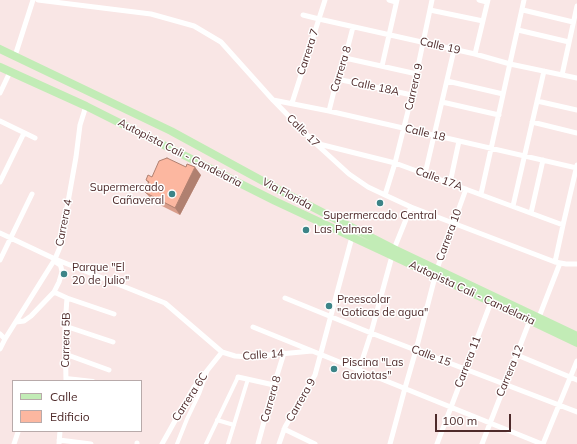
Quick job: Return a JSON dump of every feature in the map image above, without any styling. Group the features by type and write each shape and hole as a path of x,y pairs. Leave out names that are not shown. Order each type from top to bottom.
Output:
{"main road":[{"name":"Via Florida","path":"0,49 171,131 393,252"},
{"name":"Autopista Cali - Candelaria","path":"0,67 86,106 275,201 352,237 393,252 436,272 491,302 577,343"},
{"path":"436,272 539,317 577,336"}],"street":[{"path":"15,56 33,0"},
{"name":"Calle 17","path":"38,0 151,14 194,26 221,42 273,100 314,142 349,174 368,187 411,207 558,263 577,264"},
{"name":"Carrera 7","path":"292,103 325,0"},
{"path":"382,66 396,1 389,0"},
{"name":"Carrera 9","path":"385,195 412,95 432,0"},
{"path":"476,54 487,1 479,0"},
{"path":"481,194 524,0"},
{"path":"562,75 577,6"},
{"path":"430,10 483,22"},
{"path":"522,10 573,22"},
{"name":"Calle 19","path":"303,14 353,27 476,54 510,64 577,78"},
{"name":"Carrera 8","path":"329,111 353,27"},
{"path":"518,30 569,42"},
{"path":"425,174 454,50"},
{"path":"345,58 417,74"},
{"path":"514,206 544,71"},
{"path":"0,93 10,72"},
{"name":"Calle 18A","path":"337,79 412,95"},
{"path":"447,81 504,94"},
{"name":"Calle 18","path":"273,100 329,111 577,167"},
{"path":"537,101 577,110"},
{"path":"442,102 499,115"},
{"name":"Carrera 4","path":"0,349 54,260 60,247 76,157 80,124 86,106"},
{"path":"0,121 35,138"},
{"path":"532,122 577,133"},
{"path":"0,182 24,133"},
{"path":"450,183 459,141"},
{"name":"Calle 17A","path":"314,142 395,162 563,225"},
{"path":"531,213 543,160"},
{"path":"539,317 558,263 563,225 577,167"},
{"name":"Carrera 10","path":"390,444 436,272 466,189"},
{"path":"0,260 32,194"},
{"path":"359,370 393,252 411,207"},
{"name":"Calle 14","path":"0,233 54,260 165,303 222,352 235,356 248,357 312,351 543,444"},
{"path":"320,354 352,237"},
{"path":"16,322 24,321 31,316 54,292 62,272 60,265 54,260"},
{"path":"54,292 114,314"},
{"name":"Carrera 5B","path":"66,379 65,326 67,298"},
{"name":"Calle 15","path":"285,298 577,412"},
{"name":"Carrera 11","path":"437,444 491,302"},
{"name":"Carrera 12","path":"482,444 530,320"},
{"path":"65,326 112,342"},
{"path":"253,327 312,351"},
{"path":"0,334 5,339"},
{"name":"Carrera 6C","path":"162,444 194,387 222,352"},
{"name":"Carrera 8","path":"258,444 284,353"},
{"path":"65,354 109,370"},
{"name":"Carrera 9","path":"279,444 284,429 315,375 320,354"},
{"path":"517,355 577,380"},
{"path":"543,444 577,361"},
{"path":"177,444 187,419 200,394 208,370"},
{"path":"206,444 238,376 274,385"},
{"path":"66,379 80,380"},
{"path":"228,444 248,379"},
{"path":"217,420 234,425"},
{"path":"284,429 314,444"},
{"path":"14,444 18,432"},
{"path":"60,432 59,442 92,444"}],"building":[{"name":"Supermercado Cañaveral","path":"167,158 186,167 187,164 195,167 175,208 146,193 144,190 149,182 146,180 148,175 152,177 159,161"}],"place":[{"name":"Supermercado Cañaveral","path":"172,194"},
{"name":"Supermercado Central","path":"380,203"},
{"name":"Las Palmas","path":"306,230"},
{"name":"Parque \"El 20 de Julio\"","path":"64,274"},
{"name":"Preescolar \"Goticas de agua\"","path":"329,306"},
{"name":"Piscina \"Las Gaviotas\"","path":"334,369"}]}
